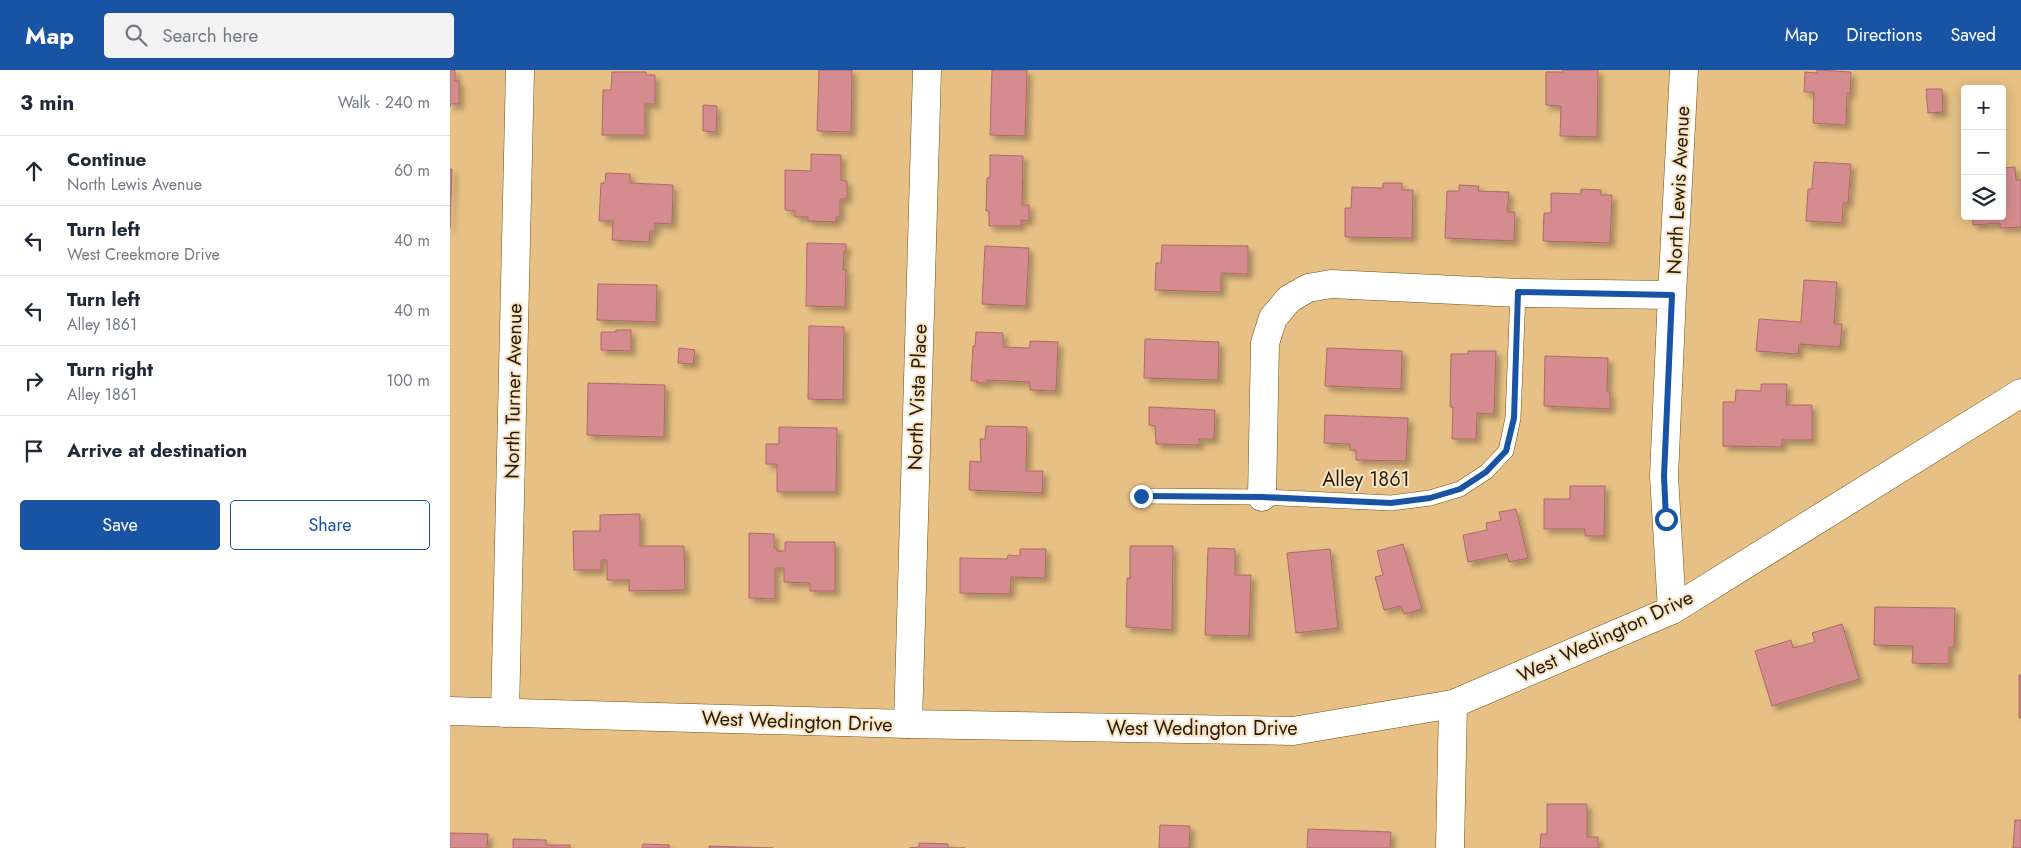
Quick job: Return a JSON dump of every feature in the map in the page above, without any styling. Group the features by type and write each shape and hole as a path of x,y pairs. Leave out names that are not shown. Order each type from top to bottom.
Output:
{"street":[{"name":"North Turner Avenue","path":"505,713 520,70"},
{"name":"North Vista Place","path":"908,724 927,70"},
{"name":"North Lewis Avenue","path":"1672,610 1664,476 1684,70"},
{"path":"1262,497 1265,343 1273,318 1289,299 1308,288 1331,284 1518,292 1672,295"},
{"name":"West Wedington Drive","path":"450,711 908,724 1293,731 1453,704 1672,610 2021,393"},
{"path":"1450,848 1453,704"}],"lane":[{"name":"Alley 1861","path":"1141,496 1262,497 1391,503 1430,498 1460,489 1486,472 1506,451 1514,418 1518,292"}],"building":[{"path":"450,70 455,70 455,81 459,81 459,104 450,104"},
{"path":"819,70 852,70 851,132 817,131"},
{"path":"992,70 1027,70 1025,136 990,135"},
{"path":"1563,70 1598,70 1597,137 1560,136 1561,106 1546,105 1546,72 1563,72"},
{"path":"1817,70 1851,72 1850,94 1847,93 1846,125 1813,123 1814,92 1804,92 1805,72 1817,73"},
{"path":"612,72 646,72 646,75 655,75 655,104 645,104 645,135 602,135 603,90 611,90"},
{"path":"1926,89 1942,89 1943,112 1928,113"},
{"path":"703,105 717,106 716,132 703,131"},
{"path":"811,154 841,155 841,180 847,181 847,199 840,199 840,217 836,217 836,222 808,221 808,217 795,217 795,211 785,210 785,170 811,171"},
{"path":"990,155 1023,156 1022,205 1029,205 1029,221 1021,220 1021,226 989,226 989,211 986,211 987,178 990,178"},
{"path":"1814,162 1851,164 1848,203 1843,203 1842,223 1806,221 1808,189 1812,189"},
{"path":"2015,167 2016,180 2021,180 2021,227 2000,228 2000,223 1973,225 1972,220 2006,220 2006,168"},
{"path":"450,169 452,169 450,228"},
{"path":"606,173 630,174 630,183 673,185 672,224 655,223 655,231 650,231 649,242 612,240 613,221 599,221 601,183 605,183"},
{"path":"1383,183 1402,183 1402,190 1413,190 1412,238 1345,237 1345,208 1351,208 1352,187 1383,188"},
{"path":"1459,185 1479,186 1478,191 1509,192 1507,212 1515,212 1514,241 1445,238 1447,191 1459,191"},
{"path":"1581,189 1601,190 1601,195 1612,195 1610,243 1543,241 1544,213 1551,213 1551,193 1581,194"},
{"path":"807,243 846,244 843,270 846,270 845,307 806,306"},
{"path":"1162,245 1248,246 1248,274 1221,273 1221,292 1155,290 1156,263 1161,263"},
{"path":"985,246 1029,248 1026,306 982,304"},
{"path":"1804,280 1837,282 1834,324 1842,324 1840,347 1799,344 1798,354 1756,351 1759,319 1801,322"},
{"path":"598,284 657,285 656,322 597,320"},
{"path":"809,326 844,327 843,400 808,399"},
{"path":"616,330 631,330 631,351 601,350 601,332 616,332"},
{"path":"976,332 1003,333 1003,347 1030,348 1030,341 1058,342 1056,391 1030,390 1030,382 987,380 987,383 977,383 977,381 971,381 973,346 975,346"},
{"path":"1145,339 1219,342 1218,380 1144,378"},
{"path":"679,348 695,350 693,364 678,363"},
{"path":"1327,348 1402,351 1401,389 1325,386"},
{"path":"1468,351 1496,351 1494,414 1477,413 1476,439 1452,439 1453,407 1450,407 1451,354 1468,354"},
{"path":"1545,356 1608,358 1607,392 1610,392 1610,409 1544,406"},
{"path":"588,383 665,385 664,437 587,435"},
{"path":"1761,384 1787,384 1786,405 1812,405 1812,440 1782,440 1782,447 1723,446 1723,402 1735,402 1736,390 1761,391"},
{"path":"1149,407 1215,410 1214,439 1199,439 1199,445 1156,444 1155,426 1149,425"},
{"path":"1325,415 1408,418 1406,461 1356,460 1356,450 1350,450 1350,444 1324,443"},
{"path":"986,426 1027,427 1026,471 1043,471 1042,493 969,490 970,461 981,462 980,439 985,439"},
{"path":"779,427 837,428 836,492 777,492 777,464 766,464 766,444 779,444"},
{"path":"1570,486 1605,486 1604,536 1585,536 1585,529 1544,529 1544,499 1570,499"},
{"path":"1516,509 1528,558 1509,562 1507,554 1468,562 1463,535 1487,530 1486,523 1501,520 1499,512"},
{"path":"640,514 640,546 684,546 685,590 629,591 629,580 607,580 607,560 601,560 601,570 574,570 573,531 600,531 600,515"},
{"path":"749,533 774,534 774,548 777,548 777,551 785,551 785,542 835,542 835,591 810,591 810,583 784,582 784,568 775,568 775,599 749,598"},
{"path":"1403,544 1422,609 1404,614 1401,606 1384,610 1375,577 1383,575 1377,551"},
{"path":"1130,546 1173,546 1172,630 1126,627 1127,578 1130,578"},
{"path":"1208,548 1235,549 1235,575 1251,575 1249,636 1205,635"},
{"path":"1020,549 1046,549 1045,578 1011,577 1010,594 960,593 960,558 1007,559 1008,555 1020,556"},
{"path":"1330,549 1338,628 1296,633 1287,553"},
{"path":"1875,607 1955,608 1954,647 1949,647 1949,664 1912,663 1913,646 1874,645"},
{"path":"1842,624 1859,679 1772,706 1755,651 1791,640 1793,648 1815,642 1812,633"},
{"path":"2019,675 2021,675 2021,718 2019,718"},
{"path":"1547,804 1587,804 1587,837 1598,837 1598,848 1540,848 1541,834 1547,834"},
{"path":"2015,820 2021,820 2021,848 2013,848"},
{"path":"1160,825 1190,826 1189,848 1159,848"},
{"path":"1308,829 1391,832 1390,848 1307,848"},
{"path":"450,833 488,834 487,848 450,848"},
{"path":"513,839 546,840 546,845 570,845 570,848 513,848"},
{"path":"919,843 948,844 948,848 909,848 919,847"},
{"path":"643,844 669,845 669,848 642,848"},
{"path":"709,846 773,848 709,848"}],"route":[{"path":"1141,496 1262,497 1391,503 1430,498 1460,489 1486,472 1506,451 1514,418 1518,292 1672,295 1664,476 1666,519"}]}
